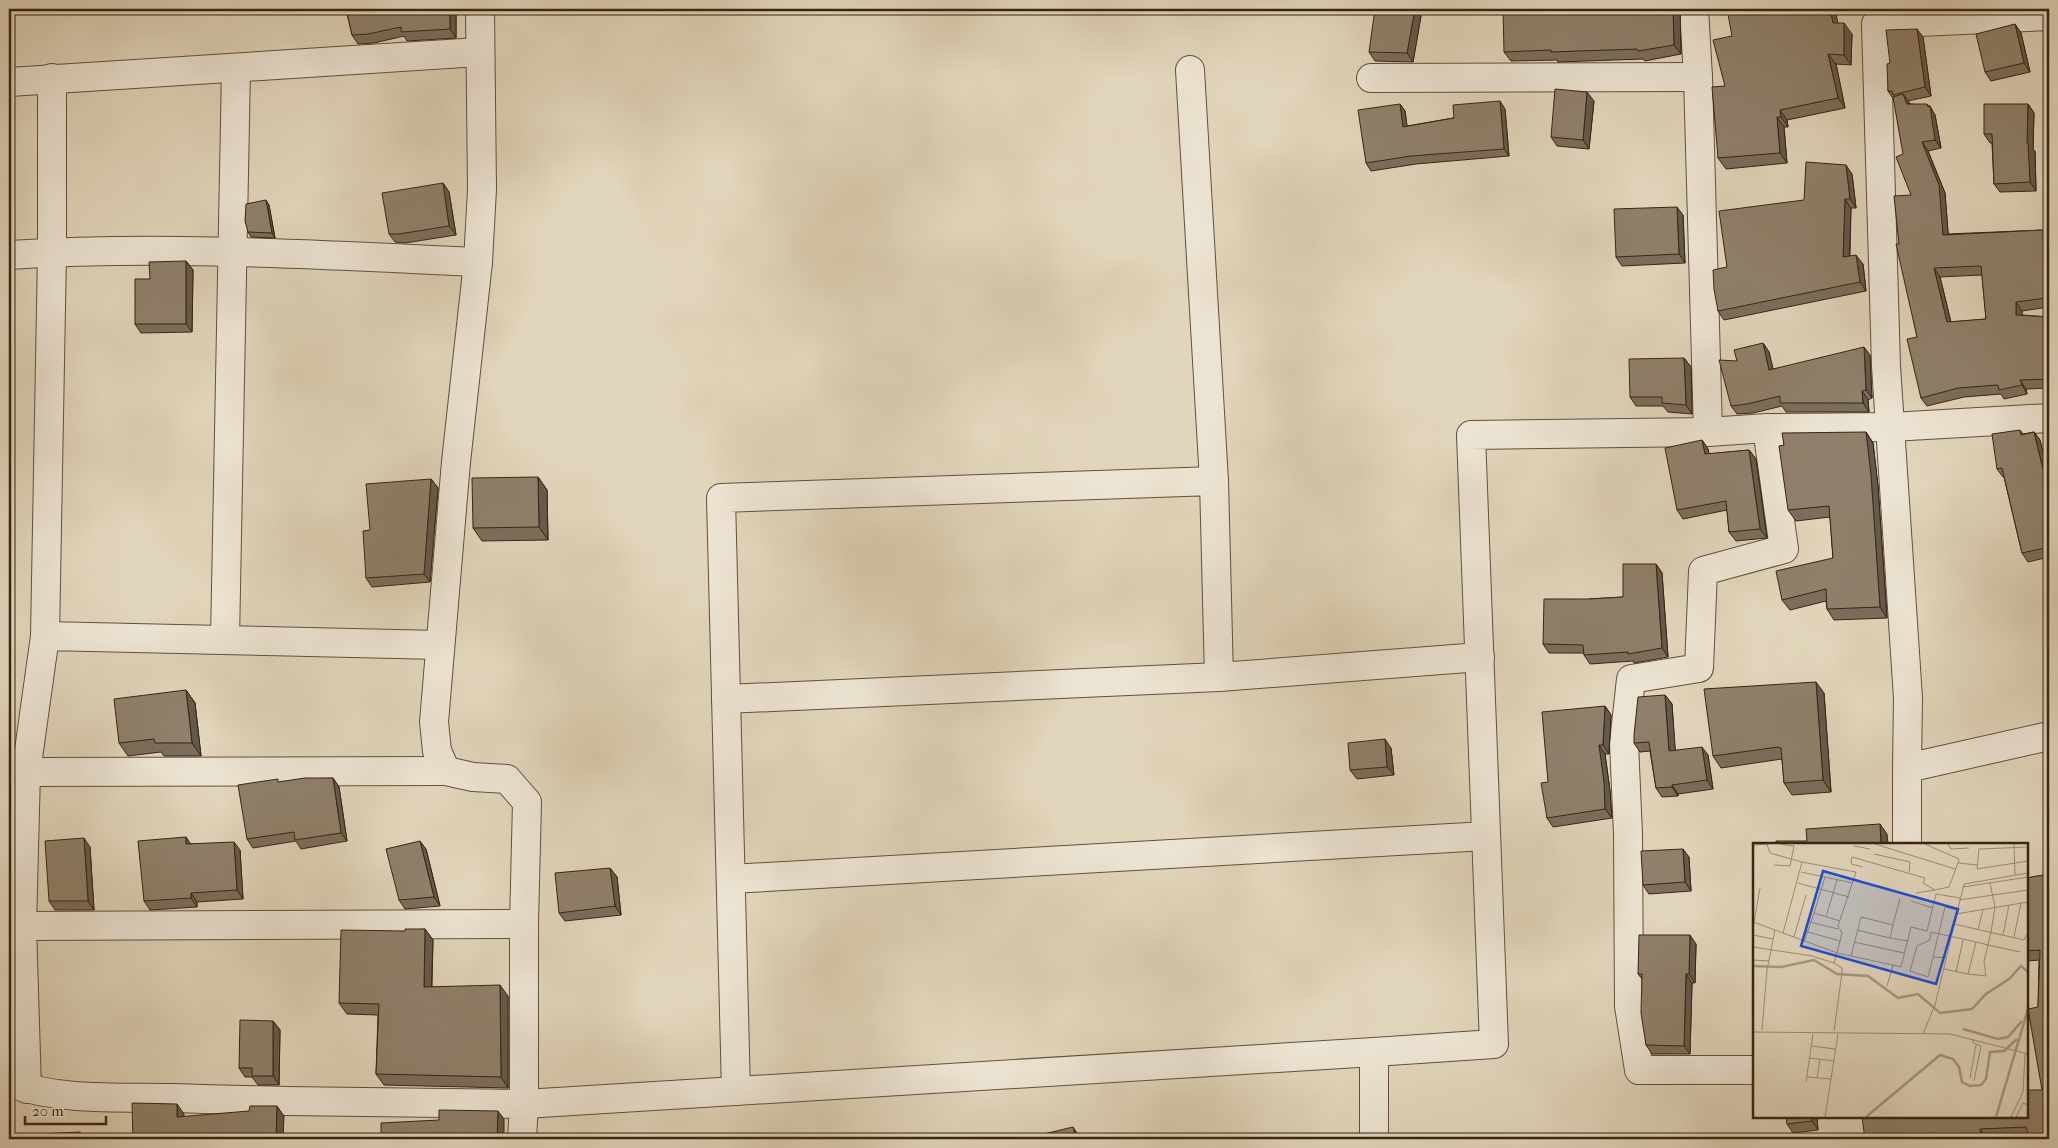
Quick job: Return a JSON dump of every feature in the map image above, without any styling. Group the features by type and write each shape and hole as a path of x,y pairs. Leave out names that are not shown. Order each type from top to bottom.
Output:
{"street":[{"path":"446,771 437,751 434,722 456,462 478,262 482,189 480,9"},
{"path":"1694,9 1698,77 1708,432"},
{"path":"1907,843 1908,698 1886,366 1875,16 2049,16"},
{"path":"9,82 479,52"},
{"path":"225,640 236,68"},
{"path":"1190,70 1214,482 1219,677"},
{"path":"1371,78 1698,77"},
{"path":"52,78 52,252 45,636 26,772 18,1086 74,1095 524,1104 1494,1044 1471,435 1708,432 1767,428 1891,426 2049,418"},
{"path":"9,254 52,252 232,252 478,262"},
{"path":"1753,1070 1639,1070 1629,1006 1628,834 1624,743 1631,680 1698,668 1703,571 1784,549 1767,428"},
{"path":"736,1091 721,498 1214,482"},
{"path":"45,636 440,645"},
{"path":"726,699 1219,677 1480,657"},
{"path":"1907,768 2049,736"},
{"path":"26,772 446,771 473,778 507,779 527,802 522,1139"},
{"path":"731,878 1486,836"},
{"path":"22,926 524,924"},
{"path":"1374,1052 1374,1139"}],"building":[{"path":"346,9 450,9 450,29 401,32 401,27 368,34 352,35"},
{"path":"1375,9 1415,9 1407,53 1369,52"},
{"path":"1503,9 1673,9 1674,45 1638,51 1637,49 1504,52"},
{"path":"1727,9 1830,9 1833,23 1844,23 1844,55 1828,54 1838,98 1780,110 1781,117 1777,117 1780,153 1718,158 1712,87 1725,86 1713,40 1732,36"},
{"path":"2015,24 2024,63 1985,72 1976,34"},
{"path":"1917,29 1925,87 1893,95 1892,91 1888,91 1887,64 1890,63 1886,30"},
{"path":"1555,89 1587,92 1583,140 1551,137"},
{"path":"1903,94 1907,104 1927,104 1928,107 1930,106 1935,140 1922,142 1939,185 1943,235 2043,230 2046,298 2016,302 2016,315 2049,317 2049,379 2020,380 2022,385 1999,390 1998,385 1958,388 1921,398 1907,339 1917,337 1896,244 1899,244 1894,196 1911,195 1896,157 1903,154 1893,97","holes":["1981,266 1986,319 1947,322 1934,268"]},
{"path":"1500,101 1504,149 1411,156 1366,163 1358,110 1400,104 1403,127 1454,118 1453,105"},
{"path":"1984,104 2028,104 2027,143 2030,182 1994,184 1992,134 1984,134"},
{"path":"1806,162 1846,165 1850,199 1845,199 1843,257 1856,255 1860,282 1718,311 1713,270 1727,267 1719,211 1804,200"},
{"path":"443,183 449,226 389,234 382,193"},
{"path":"266,200 272,233 248,232 245,221 246,204"},
{"path":"1677,207 1679,254 1616,257 1614,209"},
{"path":"186,261 186,324 135,324 135,279 150,279 149,262"},
{"path":"1763,343 1769,370 1864,347 1866,390 1862,391 1863,403 1780,403 1780,396 1731,406 1719,360 1737,361 1734,350"},
{"path":"1684,358 1686,405 1662,403 1662,397 1630,397 1629,359"},
{"path":"2020,430 2021,435 2034,432 2049,494 2049,547 2022,553 2002,468 1997,469 1992,434"},
{"path":"1866,432 1871,475 1880,607 1827,609 1826,589 1782,600 1776,571 1833,558 1829,506 1788,510 1779,446 1784,445 1782,433"},
{"path":"1702,440 1705,454 1749,450 1760,529 1729,532 1726,501 1677,510 1665,448"},
{"path":"538,477 539,527 473,528 472,478"},
{"path":"431,479 424,574 366,578 363,531 370,530 366,484"},
{"path":"1623,564 1656,564 1662,648 1628,654 1628,652 1584,655 1583,645 1543,644 1544,599 1623,597"},
{"path":"1816,682 1823,780 1784,783 1781,748 1778,747 1713,756 1704,689"},
{"path":"186,690 192,743 155,743 154,739 119,743 114,699"},
{"path":"1665,695 1669,751 1702,747 1707,780 1656,788 1649,742 1634,743 1634,735 1638,697"},
{"path":"1605,706 1603,745 1599,745 1604,782 1605,809 1547,818 1541,783 1548,782 1542,712"},
{"path":"1385,739 1387,767 1350,770 1348,743"},
{"path":"305,778 333,778 341,833 295,840 294,832 247,839 238,785 278,779 278,782"},
{"path":"1880,824 1881,843 1776,843 1776,841 1807,841 1806,829"},
{"path":"186,837 186,844 234,842 237,890 191,893 191,898 144,901 138,841"},
{"path":"84,838 88,901 49,901 45,841"},
{"path":"420,841 434,897 399,900 386,849"},
{"path":"2049,848 2049,863 2046,849"},
{"path":"1683,849 1685,882 1643,885 1641,851"},
{"path":"610,868 615,906 559,913 555,873"},
{"path":"2049,874 2049,1139 2030,1139 2026,1127 1980,1129 1981,1139 1931,1139 1930,1133 1865,1139 1862,1118 2028,1118 2028,1090 2042,1090 2028,1009 2038,1007 2040,950 2028,951 2028,878"},
{"path":"405,929 425,929 424,987 500,985 501,1077 376,1074 379,1004 339,1003 341,930 405,931"},
{"path":"1639,935 1690,935 1689,974 1686,974 1684,1046 1646,1045 1641,1013 1642,974 1638,974"},
{"path":"240,1020 273,1021 273,1076 252,1076 252,1068 239,1068"},
{"path":"132,1103 177,1104 177,1117 249,1111 250,1106 277,1106 276,1139 133,1139"},
{"path":"439,1110 498,1111 497,1139 381,1139 381,1123 439,1120"},
{"path":"1786,1118 1812,1118 1812,1121 1787,1124"},
{"path":"1073,1127 1076,1139 1023,1139"},
{"path":"80,1132 81,1139 39,1139 39,1134"}]}
